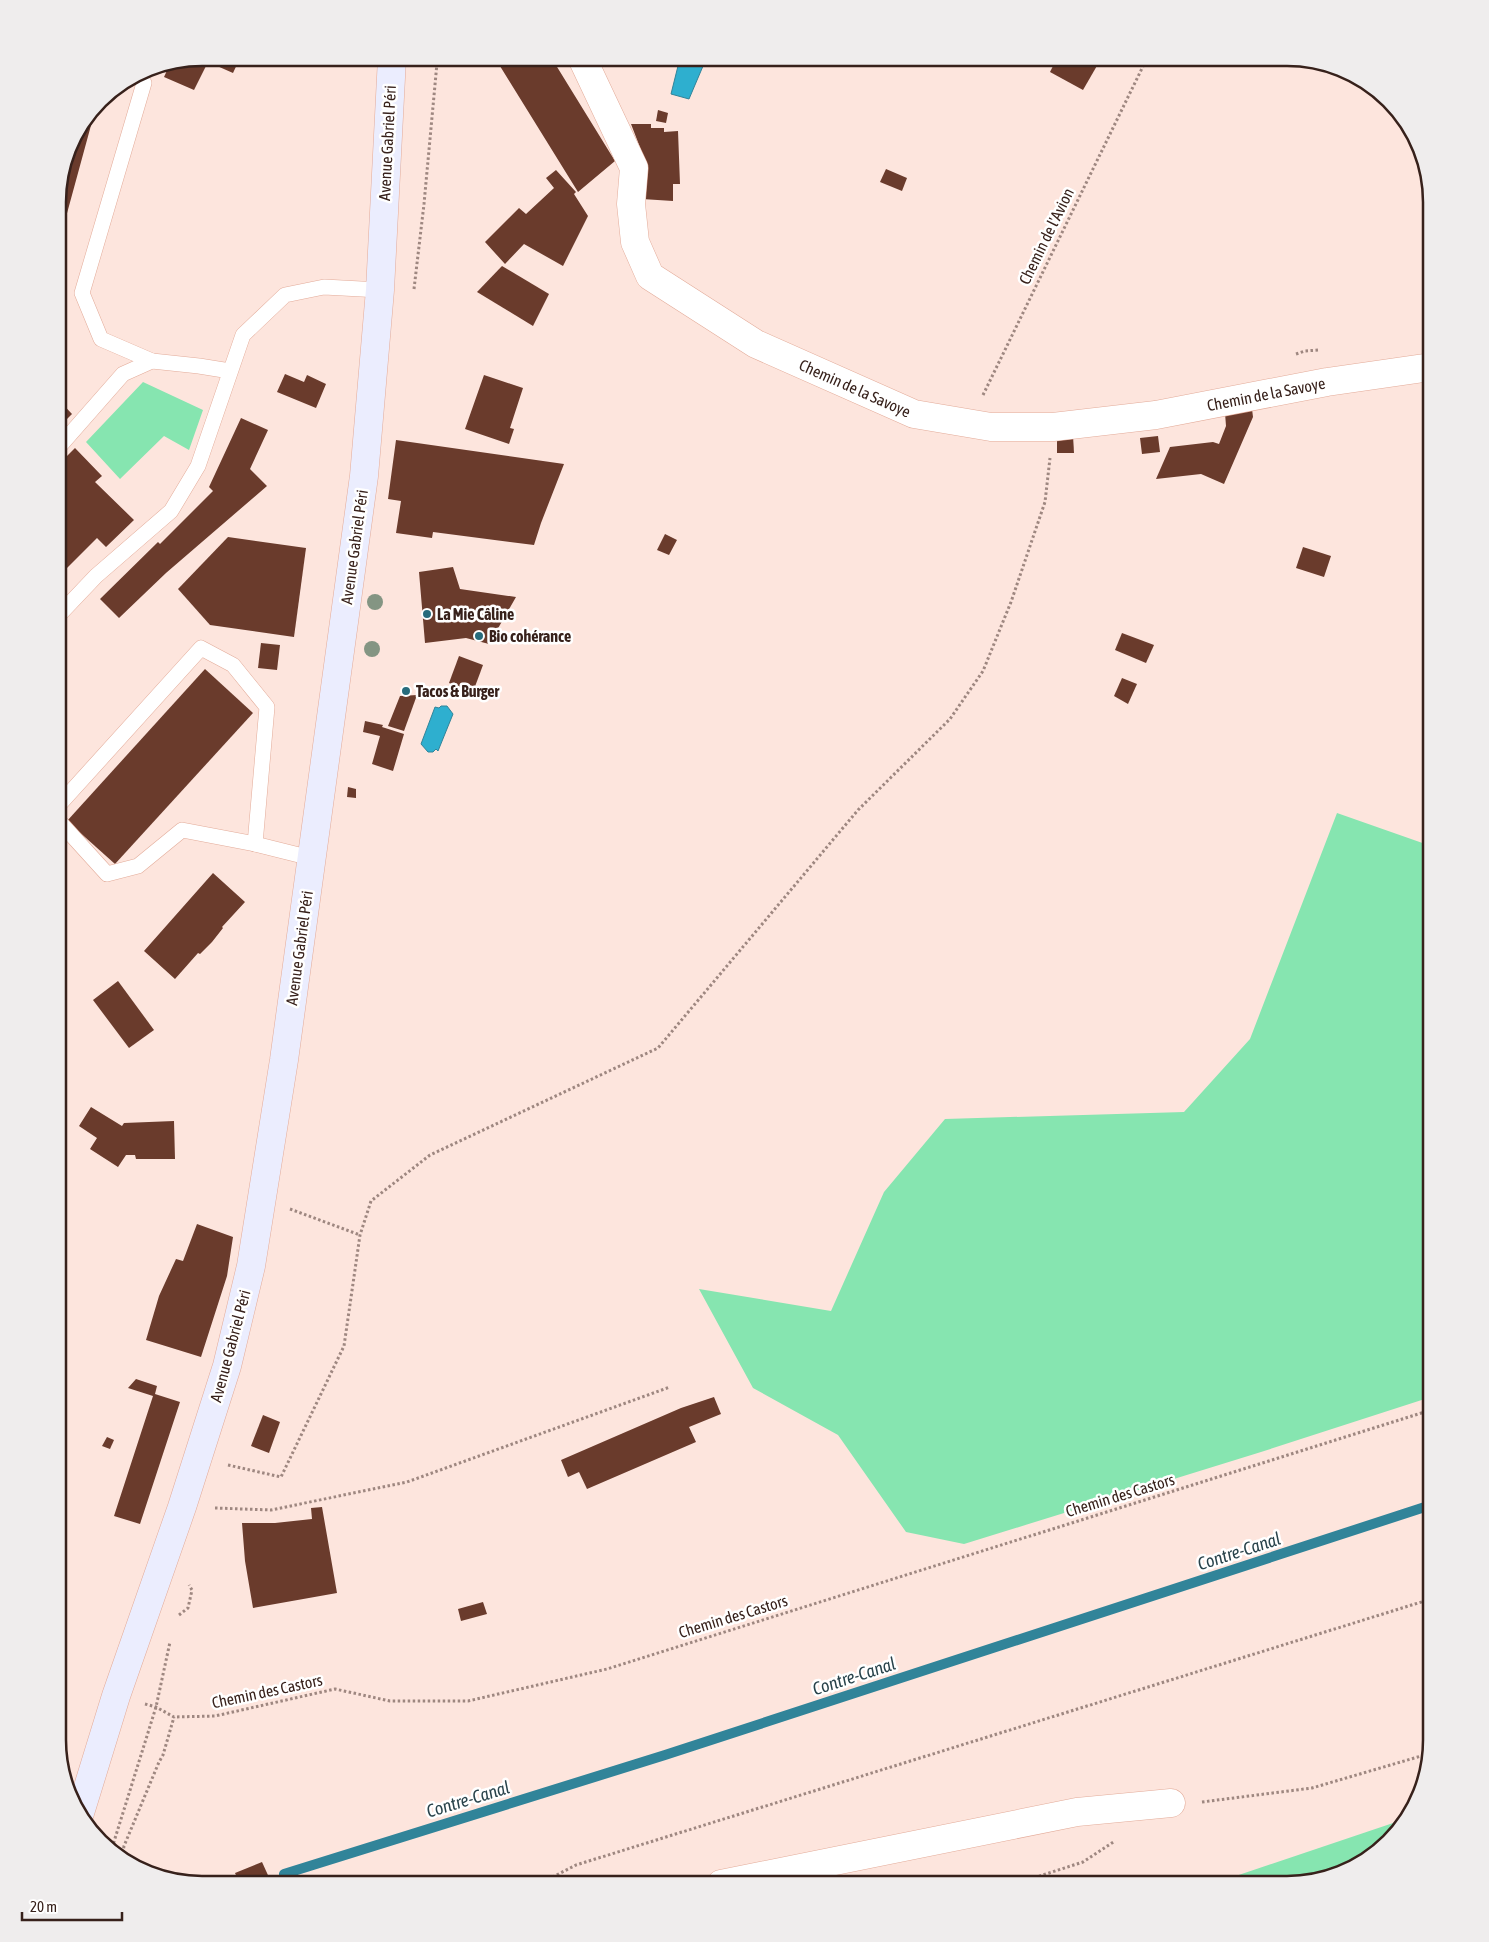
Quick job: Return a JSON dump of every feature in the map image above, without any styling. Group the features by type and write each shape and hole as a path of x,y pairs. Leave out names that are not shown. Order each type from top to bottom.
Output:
{"main road":[{"name":"Avenue Gabriel Péri","path":"83,1804 116,1696 182,1506 227,1366 251,1266 284,1060 364,476 380,290 392,66"}],"street":[{"name":"Chemin de la Savoye","path":"586,66 634,168 631,204 634,242 650,276 756,344 914,414 991,427 1053,427 1156,415 1327,382 1423,368"},
{"path":"761,1876 1077,1812 1171,1803"}],"lane":[{"path":"144,83 82,293 102,339 152,361 230,371"},
{"path":"67,607 96,576 171,511 198,466 242,335 285,295 324,287 380,290"},
{"path":"67,438 123,374 152,361"},
{"path":"67,796 201,648 232,665 267,708 255,844"},
{"path":"67,829 107,874 138,866 182,830 255,844 311,858"}],"path":[{"name":"Chemin de l'Avion","path":"963,422 979,404 1143,67"},
{"path":"225,1464 281,1477 344,1346 360,1235 371,1201 430,1155 658,1048 858,810 950,719 983,671 1011,602 1045,502 1053,427"},
{"path":"182,1506 271,1510 407,1482 670,1387"},
{"name":"Chemin des Castors","path":"174,1717 215,1716 335,1689 390,1701 468,1701 606,1669 1423,1413"},
{"path":"176,1618 188,1608 192,1590 188,1583"},
{"path":"555,1876 576,1865 1423,1601"},
{"path":"114,1843 156,1707 172,1636"},
{"path":"123,1851 163,1755 174,1717 156,1707"},
{"path":"1171,1803 1208,1802 1312,1788 1422,1756"},
{"path":"1040,1876 1083,1862 1115,1841"}],"green space":[{"path":"143,382 203,410 189,450 164,436 120,479 86,442"},
{"path":"1337,813 1423,843 1423,1400 964,1544 906,1532 838,1435 753,1388 699,1289 831,1311 884,1192 945,1119 1184,1112 1250,1039"},
{"path":"1396,1822 1370,1848 1347,1862 1322,1871 1305,1875 1236,1876"}],"water":[{"path":"678,66 703,66 689,99 671,94"},
{"path":"447,706 453,714 438,751 436,749 433,752 428,752 421,744 435,707 439,708"}],"building":[{"path":"206,66 194,90 164,77 167,71 184,67"},
{"path":"217,66 236,66 233,73"},
{"path":"500,66 557,66 615,161 578,192"},
{"path":"1053,67 1096,67 1083,90 1050,72"},
{"path":"658,110 668,113 666,123 656,121"},
{"path":"92,122 67,213 67,184 71,167 80,142"},
{"path":"631,124 651,124 651,128 664,128 664,132 678,131 680,184 673,184 673,201 642,199 641,150"},
{"path":"886,169 907,178 902,191 880,182"},
{"path":"556,170 576,192 574,194 588,216 563,266 524,244 505,264 485,242 519,208 526,214 554,188 546,178"},
{"path":"502,266 549,294 533,326 477,292"},
{"path":"285,374 304,382 307,375 326,384 316,408 277,392"},
{"path":"484,375 523,388 510,428 514,429 509,444 465,429"},
{"path":"67,408 72,414 67,419"},
{"path":"1252,409 1253,417 1224,484 1201,474 1156,479 1170,447 1213,442 1219,444 1226,426 1225,413"},
{"path":"241,418 268,430 250,469 267,486 166,573 119,618 100,599 158,542 160,544 213,491 209,487"},
{"path":"1073,435 1074,453 1057,453 1057,437"},
{"path":"1158,436 1160,452 1142,454 1140,438"},
{"path":"396,440 564,464 534,545 433,532 432,538 396,533 401,501 388,499"},
{"path":"75,448 102,476 95,482 134,520 106,547 97,538 67,568 67,456"},
{"path":"665,534 677,540 669,555 657,550"},
{"path":"228,537 306,548 294,637 210,625 178,589"},
{"path":"1303,547 1331,556 1324,577 1296,568"},
{"path":"453,567 460,589 516,597 489,644 466,638 425,643 419,572"},
{"path":"1122,633 1154,645 1146,663 1115,650"},
{"path":"261,643 280,645 277,670 258,668"},
{"path":"459,656 483,665 473,692 449,683"},
{"path":"205,669 253,713 115,864 67,821"},
{"path":"1122,678 1137,684 1128,704 1114,696"},
{"path":"417,695 404,731 388,726 400,696"},
{"path":"365,721 383,725 382,727 404,734 393,771 372,764 380,736 363,732"},
{"path":"348,787 356,789 356,798 347,797"},
{"path":"213,873 245,902 222,927 212,942 200,954 198,953 175,979 144,951"},
{"path":"118,981 154,1030 129,1048 93,1000"},
{"path":"91,1107 122,1126 124,1123 174,1121 175,1159 136,1159 135,1155 126,1155 118,1167 90,1149 97,1138 79,1126"},
{"path":"197,1224 233,1237 227,1276 201,1357 146,1340 159,1296 176,1259 183,1261"},
{"path":"136,1379 157,1386 155,1394 180,1402 140,1524 114,1516 153,1396 128,1388"},
{"path":"714,1397 721,1414 689,1427 696,1442 587,1489 579,1472 568,1477 561,1460 681,1408"},
{"path":"263,1415 280,1422 269,1453 251,1446"},
{"path":"107,1437 114,1440 110,1449 102,1446"},
{"path":"322,1507 337,1593 253,1608 245,1561 242,1523 275,1523 312,1519 311,1508"},
{"path":"483,1602 487,1614 461,1621 458,1609"},
{"path":"262,1862 268,1876 236,1876 235,1873"}],"waterway":[{"name":"Contre-Canal","path":"284,1874 665,1755 1423,1508"}],"place":[{"name":"La Mie Câline","path":"427,614"},
{"name":"Bio cohérance","path":"479,636"},
{"name":"Tacos & Burger","path":"406,691"}]}
